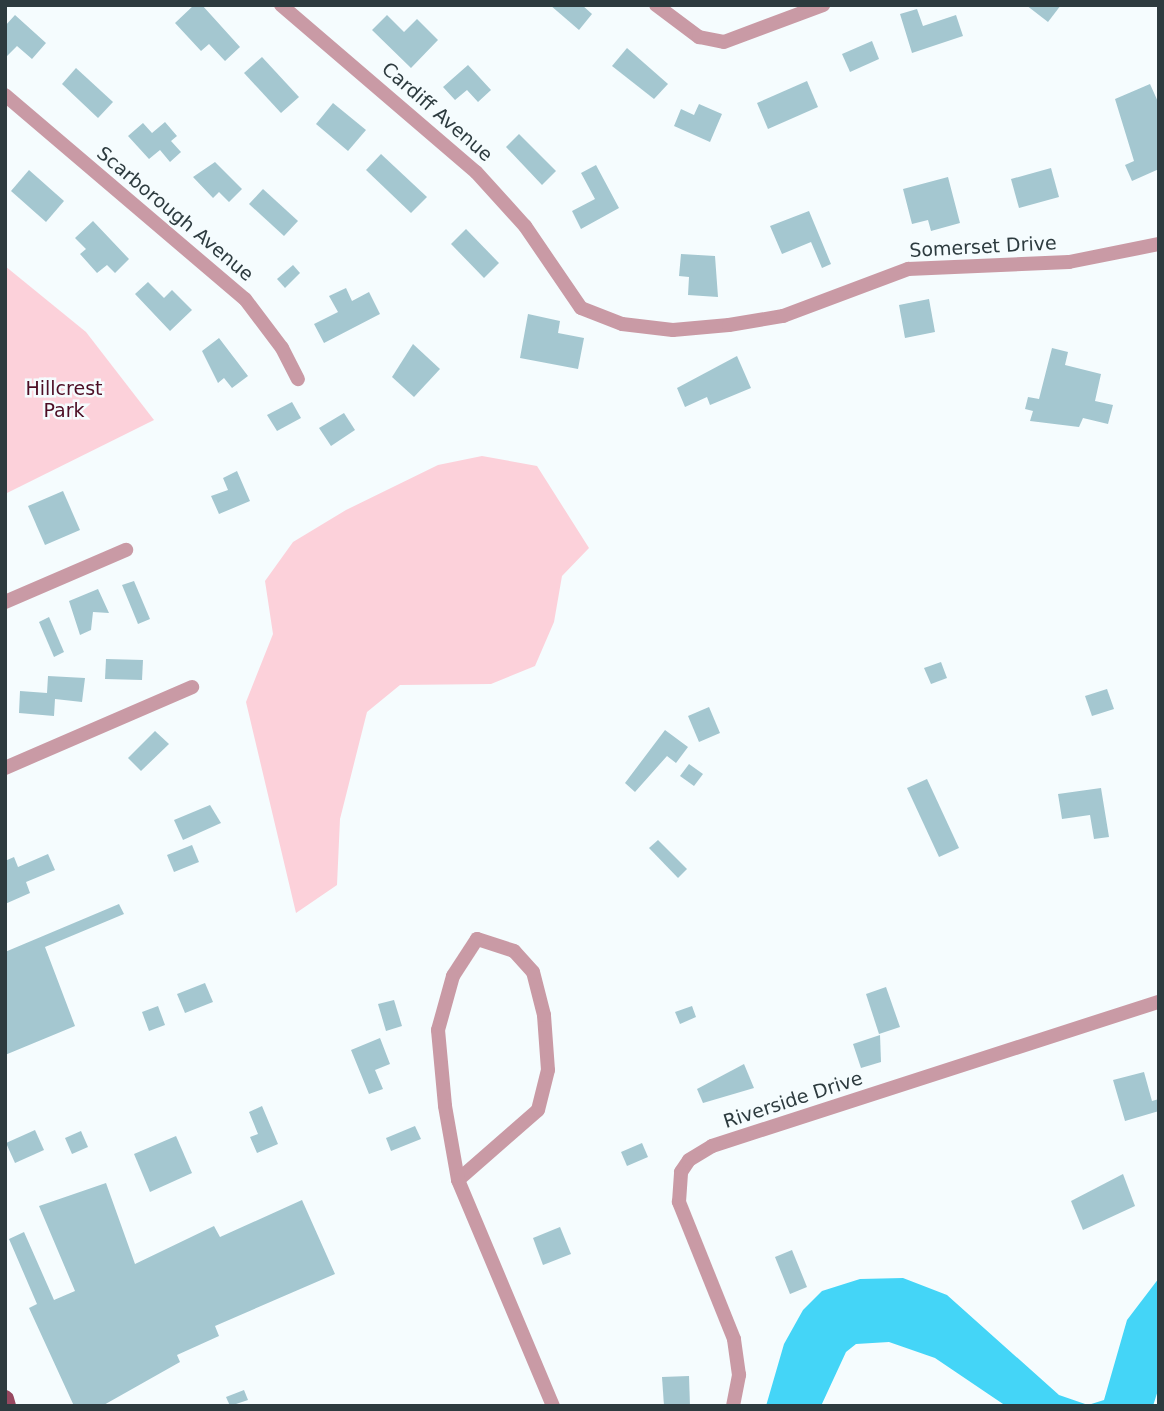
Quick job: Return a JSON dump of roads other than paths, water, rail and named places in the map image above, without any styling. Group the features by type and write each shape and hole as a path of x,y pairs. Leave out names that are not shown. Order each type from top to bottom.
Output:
{"main road":[{"path":"5,1399 7,1406"}],"street":[{"name":"Cardiff Avenue","path":"281,5 476,172 525,226 548,265"},
{"path":"656,5 699,37 724,42 823,5"},
{"name":"Scarborough Avenue","path":"5,95 245,299 282,348 298,379"},
{"name":"Somerset Drive","path":"548,265 581,308 622,324 673,330 783,316 908,269 1069,262 1159,244"},
{"path":"5,602 126,550"},
{"path":"5,768 192,687"},
{"path":"458,1180 538,1110 548,1070 544,1015 533,972 514,951 477,939 453,976 438,1030 458,1180 553,1406"},
{"name":"Riverside Drive","path":"733,1406 739,1375 734,1339 679,1202 681,1172 689,1160 712,1146 1159,1002"}],"water":[{"path":"903,1278 947,1295 1059,1395 1088,1405 1104,1400 1127,1320 1159,1278 1159,1387 1153,1406 1006,1406 935,1358 889,1342 856,1344 846,1352 821,1406 766,1406 784,1344 803,1310 822,1291 860,1279"}],"park label":[{"name":"Hillcrest Park","path":"64,400"}]}
